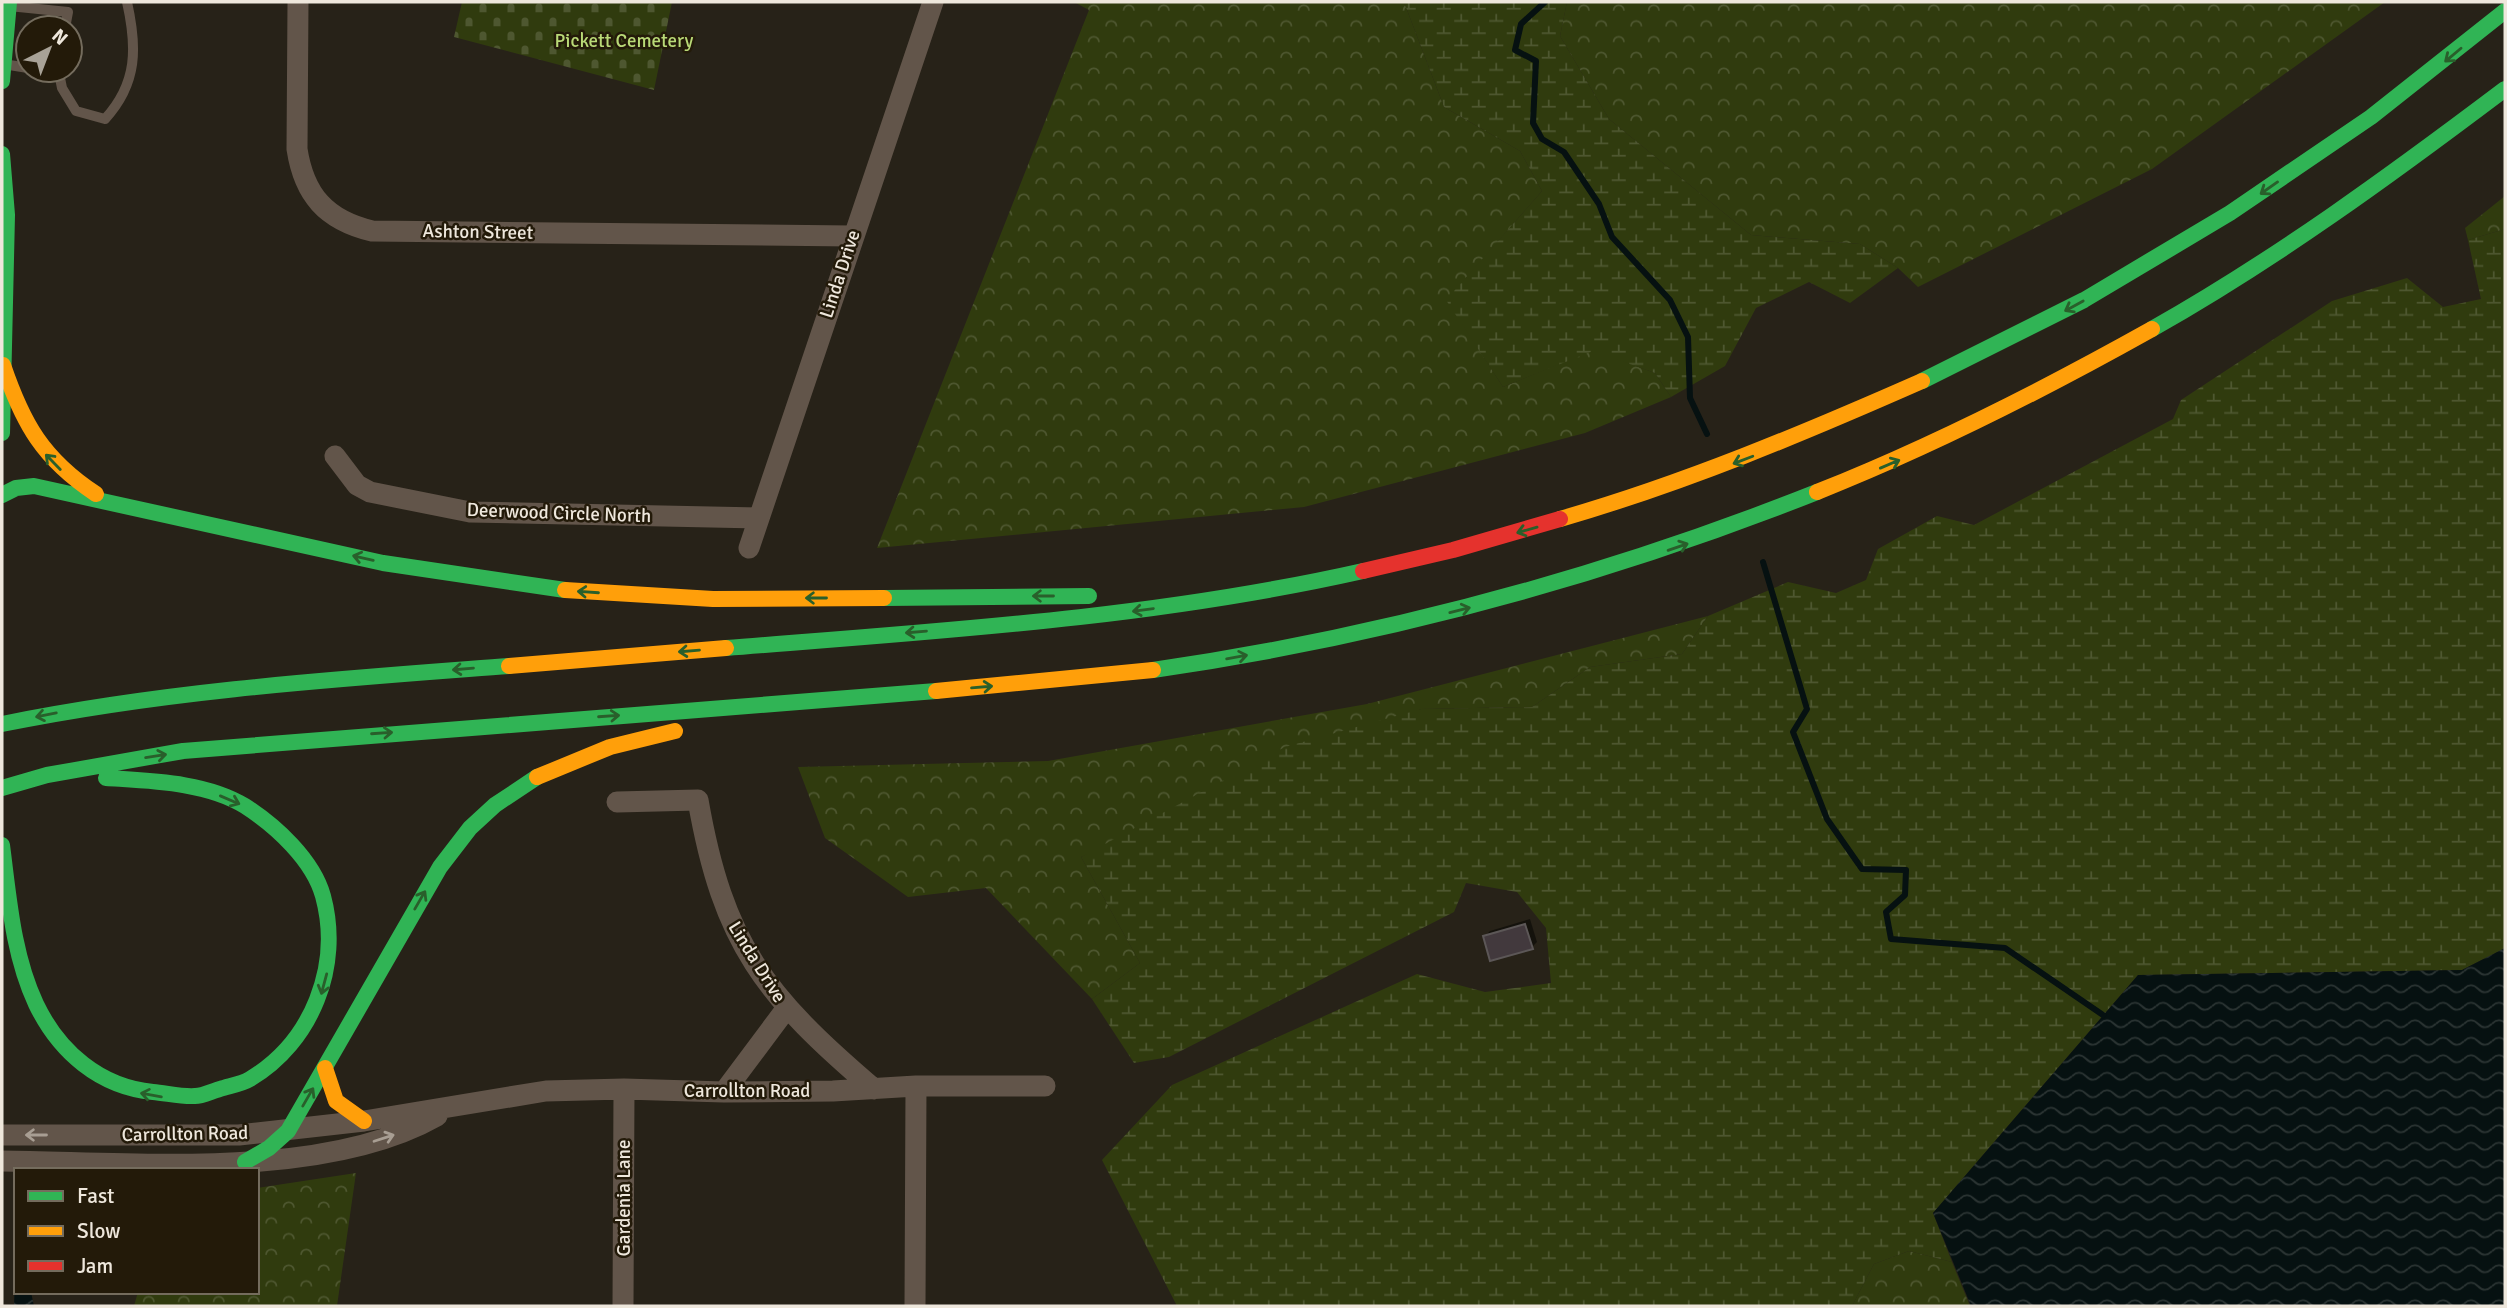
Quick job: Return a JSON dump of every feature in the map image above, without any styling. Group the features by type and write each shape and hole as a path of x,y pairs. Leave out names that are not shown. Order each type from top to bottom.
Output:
{"main road":[{"path":"2,81 9,4"},
{"path":"2,724 90,706 246,687 1052,621 1283,589 1430,557 1607,506 1783,444 1933,378 2058,315 2252,200 2376,113 2505,11"},
{"path":"2,788 47,775 90,772 183,751 260,743 1121,674 1341,638 1560,584 1632,563 1773,512 1913,454 2046,389 2242,278 2367,194 2505,89"},
{"path":"2,154 7,215 2,433"},
{"path":"3,365 17,405 32,436 51,461 72,479 109,502"},
{"path":"2,495 16,488 34,486 383,563 555,589 713,599 1114,595 1283,589"},
{"path":"245,1162 269,1148 288,1131 449,854 478,821 520,786 572,757 631,739 868,696"},
{"path":"2,845 14,932 30,990 57,1039 74,1058 98,1076 150,1096 178,1098 232,1087 256,1078 279,1061 298,1040 314,1016 326,982 331,950 329,922 323,893 310,867 292,842 269,822 216,794 90,772"},
{"path":"325,1068 328,1091 336,1103 364,1121"}],"street":[{"name":"Ashton Street","path":"298,2 297,149 300,171 317,204 334,217 353,226 372,231 852,236"},
{"name":"Linda Drive","path":"749,548 933,2"},
{"name":"Deerwood Circle North","path":"335,456 351,479 370,492 470,512 497,510 583,516 759,518"},
{"name":"Linda Drive","path":"617,802 698,800 713,872 725,911 749,956 786,1009 874,1089"},
{"path":"724,1092 786,1009"},
{"path":"915,1306 916,1086"},
{"name":"Carrollton Road","path":"2,1135 239,1135 364,1121 546,1091 624,1089 724,1092 916,1086 1045,1086"},
{"name":"Gardenia Lane","path":"623,1306 624,1089"},
{"name":"Carrollton Road","path":"2,1161 245,1162 295,1157 376,1141 414,1129 450,1108"}],"lane":[{"path":"61,84 76,111 106,119 121,102 131,81 132,28 127,2"},
{"path":"9,4 71,7"},
{"path":"4,64 14,66"}],"green space":[{"name":"Pickett Cemetery","path":"462,2 672,2 654,90 454,37"},
{"path":"1074,2 1404,2 1444,107 1520,151 1542,191 1447,300 1503,387 1593,350 1655,373 1671,397 1585,433 1304,507 877,548 1089,10"},
{"path":"1404,2 1567,2 1560,36 1609,119 1751,235 1860,244 1898,268 1850,303 1809,282 1756,308 1725,366 1671,397 1655,373 1593,351 1503,387 1446,300 1542,191 1520,151 1444,107"},
{"path":"1567,2 2385,2 2152,169 1918,287 1898,268 1860,244 1751,235 1609,119 1560,36"},
{"path":"2505,196 2505,229 2468,240 2465,228"},
{"path":"2505,229 2505,948 2462,970 2138,975 1933,1213 1952,1262 1909,1251 1874,1264 1852,1306 1177,1306 1102,1160 1172,1085 1417,974 1485,992 1551,983 1546,928 1517,892 1466,883 1454,912 1169,1057 1134,1063 1092,999 1140,963 1081,857 1285,747 1421,709 1532,707 1590,667 1682,654 1708,616 1788,582 1836,593 1866,580 1878,549 1937,516 1974,525 2173,419 2181,400 2332,301 2407,278 2443,307 2481,299 2468,240"},
{"path":"1708,616 1682,654 1590,667 1532,707 1421,709 1081,857 1140,963 1092,999 986,888 908,897 825,838 798,767 1048,761 1367,704"},
{"path":"356,1173 337,1306 134,1306 137,1294 259,1294 259,1188"},
{"path":"1909,1251 1952,1262 1970,1306 1852,1306 1874,1264"}],"water":[{"path":"2505,948 2505,1306 1971,1306 1933,1213 2138,975 2462,970"},
{"path":"14,1294 31,1294 34,1306 14,1306"}],"building":[{"path":"1525,924 1533,949 1490,961 1483,936"}],"waterway":[{"path":"1545,2 1521,24 1515,50 1536,61 1533,123 1542,139 1564,152 1599,204 1612,237 1670,300 1688,337 1690,398 1707,434"},
{"path":"1763,562 1807,709 1793,732 1827,819 1862,869 1906,870 1905,895 1886,912 1891,939 2005,948 2103,1015"}],"traffic: fast":[{"path":"2,81 9,2"},
{"path":"1922,381 2084,300 2230,213 2371,117 2505,11"},
{"path":"2152,329 2288,245 2505,89"},
{"path":"2,154 7,215 2,433"},
{"path":"2,495 16,488 34,486 383,563 565,590"},
{"path":"1153,670 1323,640 1490,600 1655,551 1817,492"},
{"path":"726,648 966,629 1126,612 1284,587 1363,571"},
{"path":"884,598 1089,596"},
{"path":"2,724 191,694 509,666"},
{"path":"2,788 47,775 183,751 936,691"},
{"path":"245,1162 269,1148 288,1131 440,867 470,828 495,805 537,777"},
{"path":"2,845 13,926 28,985 45,1021 69,1052 99,1075 134,1089 153,1092 198,1096 250,1079 290,1045 317,1000 325,975 328,949 328,922 318,883 302,857 281,834 257,814 230,798 178,784 106,778"}],"traffic: slow":[{"path":"1817,492 1903,456 1987,416 2152,329"},
{"path":"3,365 27,423 37,438 62,467 96,494"},
{"path":"1560,519 1653,490 1744,456 1922,381"},
{"path":"565,590 713,599 884,598"},
{"path":"509,666 726,648"},
{"path":"936,691 1153,670"},
{"path":"537,777 610,747 675,731"},
{"path":"325,1068 336,1101 364,1121"}],"traffic: jam":[{"path":"1363,571 1453,550 1560,519"}]}
